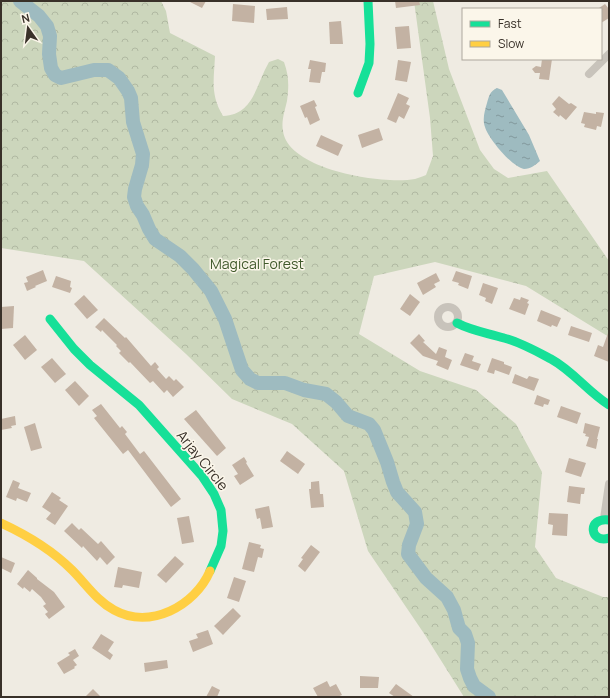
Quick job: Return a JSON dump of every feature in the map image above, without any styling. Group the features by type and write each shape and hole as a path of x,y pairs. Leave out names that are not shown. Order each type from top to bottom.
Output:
{"street":[{"path":"358,93 369,62 370,44 368,1"},
{"path":"589,74 609,54"},
{"name":"Arjay Circle","path":"1,523 32,539 57,557 72,570 102,602 112,609 122,614 141,617 152,617 164,614 185,604 198,592 207,579 222,541 223,530 221,510 218,501 206,482 139,405 89,364 50,320"},
{"path":"457,323 469,329 505,338 521,344 553,360 609,405"},
{"path":"609,484 607,519 599,520 595,523 593,528 593,533 596,537 601,540 609,538"}],"green space":[{"name":"Magical Forest","path":"1,1 161,1 166,11 170,33 215,56 214,94 223,116 233,114 248,104 253,97 269,62 278,59 284,62 288,77 288,96 283,119 283,131 289,145 301,156 319,165 339,172 382,180 400,180 415,179 426,175 433,156 430,118 414,1 433,1 449,69 480,150 494,169 508,178 547,171 609,261 609,337 526,286 435,262 374,276 359,334 420,371 476,390 516,424 542,472 535,547 556,578 603,597 609,597 609,697 464,697 425,635 368,551 344,471 292,424 232,399 186,354 84,261 1,248"}],"water":[{"path":"497,88 502,90 529,135 540,161 531,168 524,169 513,163 501,151 487,132 484,121 488,98"}],"building":[{"path":"188,1 206,1 202,8"},
{"path":"395,1 419,1 420,5 396,8"},
{"path":"233,4 255,6 254,23 232,21"},
{"path":"605,4 609,9 609,18 602,22 602,8 599,8"},
{"path":"287,7 288,19 267,20 266,9"},
{"path":"341,21 343,44 330,44 329,22"},
{"path":"409,26 411,48 397,49 395,27"},
{"path":"310,60 326,63 325,72 322,72 320,83 309,82 311,69 308,69"},
{"path":"398,60 411,62 407,82 395,80"},
{"path":"542,60 552,60 549,80 539,79 540,73 535,73 532,69 536,66 541,67"},
{"path":"398,93 409,98 406,104 410,106 404,119 399,116 396,123 387,119"},
{"path":"559,96 569,104 571,103 577,107 566,120 553,112 556,109 552,104"},
{"path":"314,100 320,120 310,125 300,106"},
{"path":"584,112 596,114 596,112 604,113 601,127 597,126 596,130 584,127 585,124 581,123"},
{"path":"379,128 383,140 362,148 358,135"},
{"path":"321,135 343,145 338,156 316,146"},
{"path":"43,270 47,281 27,291 24,283 28,282 26,277"},
{"path":"456,271 472,276 468,289 458,285 459,283 452,281"},
{"path":"436,273 440,281 434,284 436,287 423,295 417,283"},
{"path":"56,276 71,281 70,287 72,288 70,293 52,287"},
{"path":"483,283 498,288 492,304 485,301 486,298 479,295"},
{"path":"410,294 420,302 410,316 400,309"},
{"path":"84,295 98,310 87,319 74,304"},
{"path":"521,297 529,300 525,315 509,309 514,298 520,300"},
{"path":"14,306 13,328 1,329 1,307"},
{"path":"541,310 561,318 557,327 552,325 551,327 537,321"},
{"path":"104,318 125,338 126,337 151,366 155,362 159,367 157,369 166,379 169,376 174,381 176,379 184,387 173,397 167,390 164,393 153,381 150,383 119,353 121,351 116,346 117,345 102,330 101,332 95,327"},
{"path":"571,326 592,333 589,342 568,335"},
{"path":"608,333 609,362 594,356 598,345 603,347"},
{"path":"419,334 425,341 423,342 436,354 439,347 447,350 445,357 452,360 448,370 436,365 438,361 423,356 410,343"},
{"path":"25,335 37,350 25,360 13,345"},
{"path":"465,353 474,356 472,361 481,364 478,371 460,365"},
{"path":"52,358 66,374 55,383 41,367"},
{"path":"492,358 504,362 504,364 512,367 509,375 495,370 494,374 487,372"},
{"path":"515,374 527,379 529,376 539,379 534,391 512,383"},
{"path":"75,381 89,396 79,406 65,390"},
{"path":"537,395 550,400 548,405 544,404 543,407 534,404"},
{"path":"101,404 120,428 122,426 127,432 125,434 140,454 144,451 181,499 171,507 128,450 123,454 94,418 97,416 92,410"},
{"path":"561,406 581,413 577,424 557,417"},
{"path":"196,410 226,448 217,456 184,419"},
{"path":"15,416 16,425 11,426 12,428 1,430 1,419"},
{"path":"35,423 42,448 31,451 24,427"},
{"path":"585,423 600,427 596,449 586,446 589,437 585,436 586,434 583,433"},
{"path":"287,451 305,464 298,474 280,461"},
{"path":"244,457 254,476 240,485 234,476 238,474 232,465"},
{"path":"569,458 586,463 581,477 565,472"},
{"path":"13,480 20,483 18,488 31,493 27,502 17,498 16,501 6,497"},
{"path":"319,481 320,494 323,494 324,507 311,508 309,489 311,489 311,482"},
{"path":"569,486 585,488 584,494 581,494 580,504 567,502"},
{"path":"52,492 61,498 59,500 68,506 55,525 46,519 51,513 42,507"},
{"path":"269,506 273,527 262,529 260,518 257,519 255,509"},
{"path":"549,513 568,514 567,536 552,535 553,525 548,524"},
{"path":"189,516 194,542 182,544 177,518"},
{"path":"72,523 79,530 81,528 98,544 101,541 115,557 107,565 100,557 97,561 83,546 82,548 64,531"},
{"path":"249,542 261,545 260,548 264,549 262,558 258,557 254,572 242,569"},
{"path":"311,545 320,552 305,572 298,566 303,559 301,558"},
{"path":"175,556 184,564 166,583 157,575"},
{"path":"1,557 15,563 11,573 1,568"},
{"path":"118,567 142,572 139,588 123,585 122,588 114,587"},
{"path":"28,570 54,592 65,607 49,619 45,614 48,612 43,606 46,604 41,597 32,589 30,592 17,584"},
{"path":"234,577 246,581 239,602 227,598"},
{"path":"233,608 241,616 223,635 214,626"},
{"path":"208,630 213,644 193,652 189,641 198,638 196,634"},
{"path":"101,634 114,642 108,651 113,655 110,660 92,648"},
{"path":"75,649 79,656 73,660 77,665 74,667 75,668 64,674 57,663 70,655 68,653"},
{"path":"167,660 168,668 145,672 144,663"},
{"path":"360,676 379,677 378,688 360,688"},
{"path":"327,681 330,687 336,684 342,695 337,697 318,697 313,688"},
{"path":"396,684 414,697 395,697 389,693"},
{"path":"212,686 220,690 217,697 206,697"},
{"path":"93,689 101,697 85,697"}],"waterway":[{"path":"20,1 39,16 47,26 50,36 49,54 51,68 55,75 61,78 94,70 108,70 119,78 128,91 131,98 133,122 143,154 142,165 134,197 137,206 155,239 180,256 211,291 225,319 242,370 250,379 258,383 285,383 304,390 326,394 336,402 348,416 369,424 374,430 397,492 415,512 417,524 409,545 408,554 426,578 447,597 454,610 459,628 465,634 468,643 467,669 470,678 474,686 489,697"}],"traffic: fast":[{"path":"358,93 369,63 370,44 368,1"},
{"path":"50,319 74,349 90,365 139,405 202,476 214,494 221,510 223,531 221,546 210,571"},
{"path":"457,323 474,330 516,342 551,359 566,369 601,400 609,405"},
{"path":"609,520 597,522 593,530 598,537 603,539 609,538"}],"traffic: slow":[{"path":"1,523 30,538 48,550 72,570 102,602 114,610 128,616 156,616 183,604 194,595 203,584 210,571"}]}
